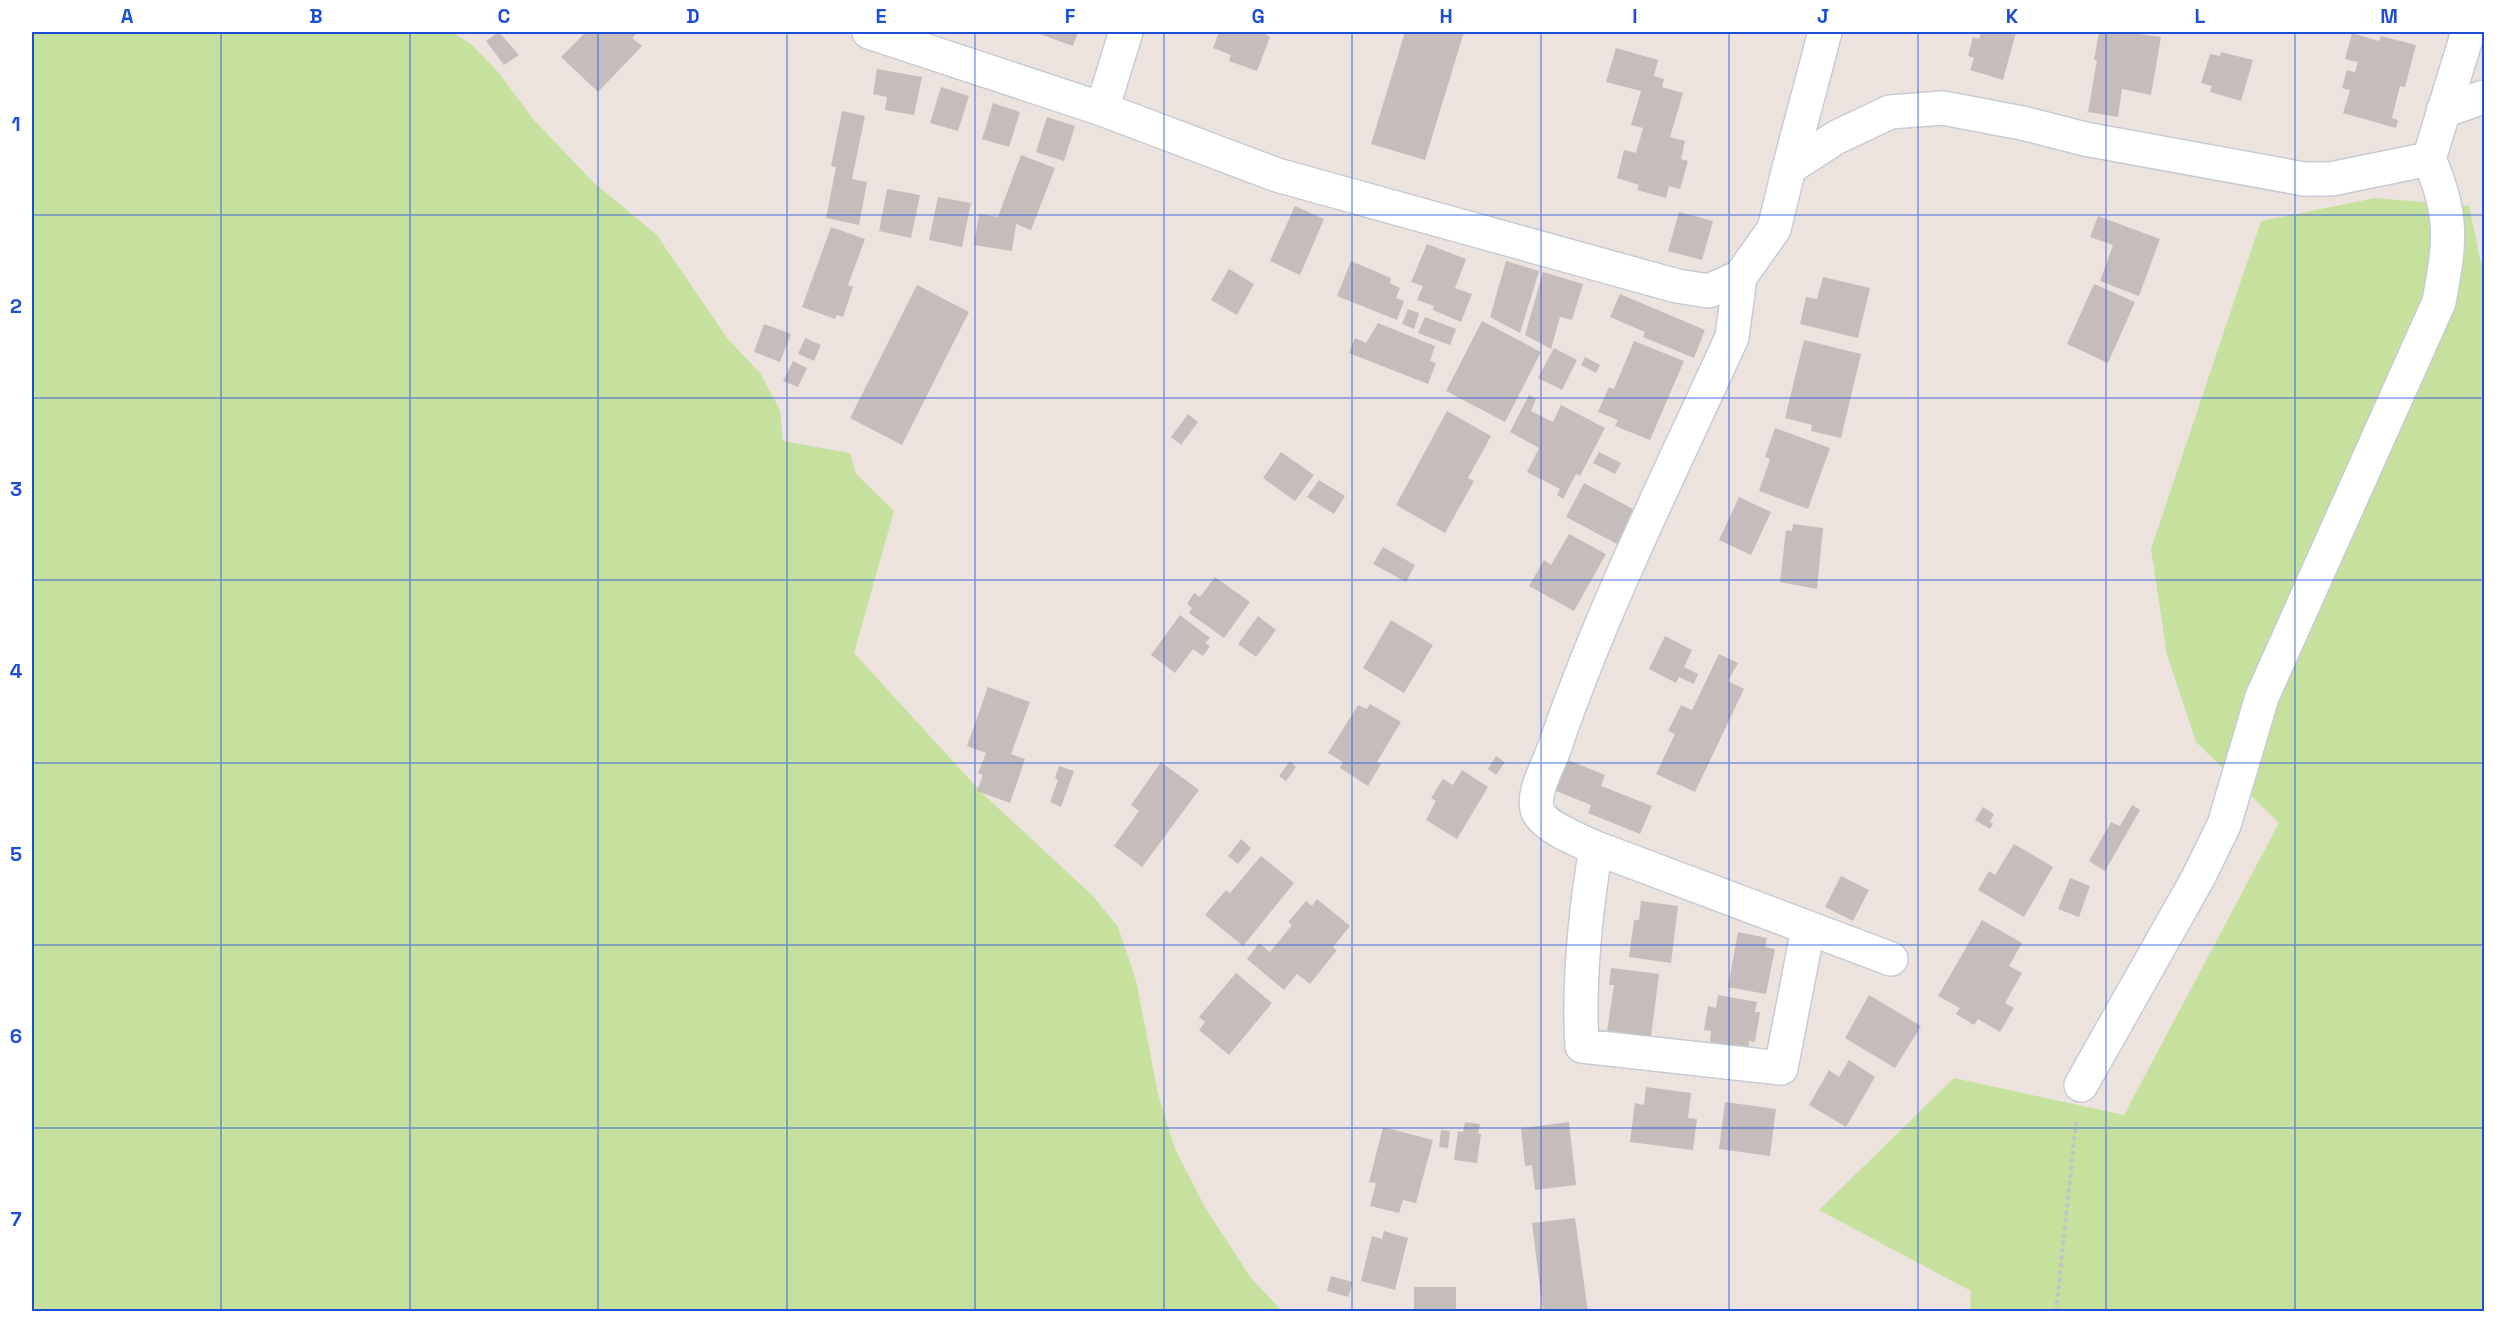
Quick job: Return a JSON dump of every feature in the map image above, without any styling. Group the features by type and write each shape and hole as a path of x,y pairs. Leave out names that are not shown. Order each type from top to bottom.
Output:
{"street":[{"path":"869,32 1101,109 1277,176 1677,286 1709,291 1740,277"},
{"path":"1101,109 1126,32"},
{"path":"1825,32 1774,229 1740,277 1732,337 1574,689 1539,792 1537,811 1543,819 1596,848 1891,959"},
{"path":"2081,1085 2198,878 2224,825 2262,697 2439,302 2446,263 2448,226 2444,192 2429,159 2468,32"},
{"path":"2443,111 2484,97"},
{"path":"1789,168 1837,137 1890,112 1943,108 2022,123 2085,139 2304,179 2331,179 2429,159"},
{"path":"1596,848 1586,910 1579,998 1582,1046 1781,1068 1808,929"}],"path":[{"path":"2056,1311 2081,1085"}],"green space":[{"path":"32,32 453,32 472,45 499,73 533,119 594,183 656,234 728,339 760,373 780,410 783,441 850,453 856,474 894,511 854,653 982,793 1094,897 1118,927 1136,980 1158,1094 1175,1149 1206,1209 1251,1278 1282,1311 32,1311"},
{"path":"2375,198 2469,206 2484,277 2484,1311 1970,1311 1971,1291 1819,1210 1954,1078 2124,1115 2279,823 2196,742 2167,655 2151,549 2261,221"}],"building":[{"path":"499,32 519,55 504,65 486,41"},
{"path":"586,32 638,32 632,38 642,46 598,92 561,57"},
{"path":"1034,32 1078,32 1073,46"},
{"path":"1219,32 1261,32 1270,37 1257,71 1229,61 1231,55 1213,48"},
{"path":"1405,32 1464,32 1425,160 1371,144"},
{"path":"1981,32 2016,32 2003,80 1970,70 1974,58 1968,56 1973,37 1979,39"},
{"path":"2099,32 2125,32 2161,37 2151,95 2122,89 2118,117 2088,112 2097,60 2094,60"},
{"path":"2352,33 2379,41 2381,36 2416,45 2405,87 2400,86 2392,118 2398,120 2396,128 2343,113 2350,90 2342,88 2347,70 2355,72 2358,62 2345,59"},
{"path":"1616,48 1658,60 1654,76 1664,79 1662,87 1683,93 1670,137 1685,141 1681,159 1688,161 1680,189 1669,186 1666,198 1637,190 1639,185 1617,178 1624,150 1636,153 1643,128 1631,125 1641,91 1606,82"},
{"path":"2221,52 2253,60 2241,101 2210,92 2212,86 2201,83 2210,54 2220,56"},
{"path":"877,69 922,77 914,115 885,110 887,97 873,94"},
{"path":"941,87 969,96 958,131 930,123"},
{"path":"993,103 1020,112 1009,147 982,139"},
{"path":"842,111 865,116 852,179 867,182 859,225 826,218 836,167 831,166"},
{"path":"1047,117 1075,126 1064,161 1036,152"},
{"path":"1021,155 1055,168 1031,230 1016,224 1012,251 974,245 979,214 998,217"},
{"path":"887,189 920,195 911,238 879,231"},
{"path":"938,197 971,203 962,247 929,240"},
{"path":"1295,206 1324,219 1300,275 1270,261"},
{"path":"1679,212 1713,221 1702,260 1668,251"},
{"path":"2098,216 2160,239 2139,296 2100,281 2113,245 2090,237"},
{"path":"831,227 865,239 848,285 853,287 843,317 837,315 835,319 802,307"},
{"path":"1427,244 1466,259 1455,288 1472,294 1461,322 1433,310 1434,306 1417,300 1423,286 1411,282"},
{"path":"1351,261 1391,278 1390,283 1400,288 1396,298 1404,301 1397,320 1337,296"},
{"path":"1506,261 1539,271 1520,333 1490,317"},
{"path":"1229,269 1254,284 1237,315 1211,300"},
{"path":"1543,272 1583,284 1572,320 1560,317 1551,349 1525,335"},
{"path":"1823,277 1870,288 1858,338 1800,324 1806,297 1817,299"},
{"path":"2094,284 2135,302 2108,363 2067,344"},
{"path":"917,285 969,312 902,445 850,418"},
{"path":"1620,294 1705,330 1694,358 1643,337 1645,332 1610,317"},
{"path":"1408,309 1419,313 1414,329 1402,324"},
{"path":"1425,317 1456,329 1450,345 1418,333"},
{"path":"1482,321 1541,352 1505,422 1446,391"},
{"path":"1378,323 1435,346 1430,361 1436,363 1428,384 1349,353 1355,338 1366,343"},
{"path":"764,324 791,334 780,362 754,352"},
{"path":"805,338 821,345 814,361 798,354"},
{"path":"1804,340 1861,354 1841,438 1811,431 1812,425 1785,418"},
{"path":"1634,341 1684,361 1650,440 1615,426 1618,420 1598,412 1609,387 1614,389"},
{"path":"1554,348 1577,360 1562,390 1538,378"},
{"path":"1585,357 1600,365 1596,373 1581,365"},
{"path":"793,361 807,368 798,387 783,381"},
{"path":"1529,395 1536,399 1531,411 1553,422 1561,405 1605,428 1580,476 1576,474 1563,499 1557,495 1560,489 1527,472 1539,448 1510,432"},
{"path":"1447,411 1491,436 1468,478 1474,481 1445,533 1396,505"},
{"path":"1188,414 1198,422 1181,445 1171,437"},
{"path":"1775,428 1830,448 1808,509 1759,491 1770,459 1765,457"},
{"path":"1281,452 1314,475 1295,501 1263,478"},
{"path":"1599,452 1621,463 1615,474 1593,463"},
{"path":"1319,480 1345,496 1334,514 1307,497"},
{"path":"1584,483 1635,510 1617,544 1566,517"},
{"path":"1739,497 1771,512 1751,555 1719,540"},
{"path":"1793,524 1823,528 1817,589 1780,582 1786,530 1792,531"},
{"path":"1569,534 1606,554 1574,611 1529,586 1544,560 1551,565"},
{"path":"1383,547 1415,565 1406,582 1373,564"},
{"path":"1215,577 1250,602 1224,638 1189,613 1192,608 1187,604 1194,593 1200,597"},
{"path":"1180,615 1210,638 1205,643 1210,646 1203,656 1193,649 1175,673 1151,655"},
{"path":"1258,616 1276,630 1256,657 1238,644"},
{"path":"1391,620 1433,645 1404,693 1363,668"},
{"path":"1665,636 1692,650 1684,667 1698,674 1694,684 1679,677 1676,683 1649,669"},
{"path":"1719,654 1738,663 1728,681 1744,689 1695,792 1656,774 1675,734 1668,731 1681,705 1692,710"},
{"path":"988,687 1030,702 1011,754 1025,759 1010,803 977,791 983,775 978,773 986,753 967,746"},
{"path":"1370,704 1401,722 1377,762 1381,764 1368,786 1340,768 1343,762 1328,753 1358,705 1367,709"},
{"path":"1496,756 1505,762 1496,775 1488,769"},
{"path":"1568,760 1605,775 1601,786 1652,806 1640,834 1588,813 1591,805 1556,791"},
{"path":"1290,761 1296,767 1286,781 1279,776"},
{"path":"1161,762 1199,790 1142,867 1114,846 1139,811 1131,805"},
{"path":"1059,766 1074,771 1061,807 1050,802 1058,780 1055,778"},
{"path":"1462,770 1488,787 1457,839 1426,820 1436,801 1431,798 1443,779 1453,785"},
{"path":"2132,805 2140,810 2105,871 2089,861 2111,822 2120,826"},
{"path":"1983,807 1994,814 1990,822 1993,824 1990,829 1975,820"},
{"path":"1241,839 1251,848 1238,864 1228,856"},
{"path":"2014,844 2053,867 2024,917 1978,890 1989,871 1995,875"},
{"path":"1261,856 1294,883 1243,946 1205,915 1226,890 1230,893"},
{"path":"1841,876 1869,890 1853,921 1825,907"},
{"path":"2070,878 2090,886 2079,917 2058,909"},
{"path":"1317,899 1350,926 1333,947 1337,950 1310,984 1297,974 1284,990 1247,959 1259,943 1270,952 1292,925 1288,922 1306,901 1312,906"},
{"path":"1641,901 1678,906 1671,963 1629,957 1634,920 1639,920"},
{"path":"1982,920 2022,943 2009,966 2022,973 2005,1003 2014,1008 2000,1032 1978,1019 1974,1025 1956,1014 1960,1008 1938,996"},
{"path":"1738,932 1767,938 1765,947 1775,949 1766,994 1728,987"},
{"path":"1611,968 1659,974 1650,1044 1606,1038 1614,985 1609,985"},
{"path":"1236,973 1272,1003 1229,1055 1199,1030 1205,1022 1199,1017"},
{"path":"1718,995 1757,1002 1755,1012 1760,1012 1755,1042 1749,1041 1748,1049 1710,1042 1711,1031 1704,1030 1708,1006 1716,1008"},
{"path":"1869,995 1921,1026 1895,1068 1845,1038"},
{"path":"1849,1060 1875,1077 1846,1127 1809,1105 1829,1070 1839,1077"},
{"path":"1646,1087 1691,1093 1688,1118 1697,1119 1693,1150 1630,1142 1635,1103 1644,1105"},
{"path":"1725,1102 1776,1109 1770,1156 1719,1149"},
{"path":"1465,1122 1480,1124 1477,1163 1454,1160 1458,1131 1463,1132"},
{"path":"1569,1122 1576,1185 1535,1190 1532,1165 1525,1166 1521,1128"},
{"path":"1383,1127 1433,1140 1416,1203 1403,1200 1399,1213 1370,1206 1376,1183 1369,1182"},
{"path":"1441,1130 1450,1131 1448,1148 1439,1147"},
{"path":"1575,1218 1588,1312 1543,1312 1532,1223"},
{"path":"1384,1231 1408,1238 1395,1290 1361,1281 1372,1236 1382,1239"},
{"path":"1331,1276 1353,1282 1348,1297 1327,1291"},
{"path":"1414,1287 1456,1287 1456,1312 1414,1312"}]}
